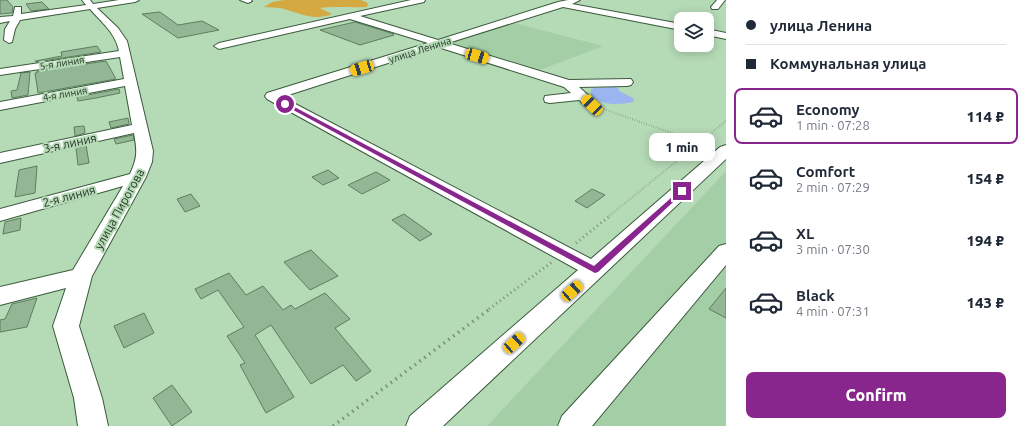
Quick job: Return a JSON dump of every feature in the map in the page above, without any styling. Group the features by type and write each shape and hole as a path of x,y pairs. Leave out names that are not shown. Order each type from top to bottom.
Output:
{"street":[{"path":"0,20 89,3 135,0"},
{"path":"219,46 420,0"},
{"name":"улица Ленина","path":"576,0 271,96 595,270"},
{"path":"715,6 721,0"},
{"name":"улица Пирогова","path":"89,3 118,32 122,41 145,151 144,162 137,177 81,276 66,326 88,398 93,426"},
{"path":"562,4 674,26"},
{"path":"9,40 10,29 17,17 18,6"},
{"path":"350,16 568,84 626,82"},
{"path":"0,31 10,29"},
{"path":"714,33 726,36"},
{"name":"5-я линия","path":"3,68 124,53"},
{"name":"4-я линия","path":"0,106 130,82"},
{"path":"568,84 592,105"},
{"path":"550,99 582,96"},
{"name":"3-я линия","path":"0,158 140,127"},
{"path":"421,426 726,151"},
{"name":"2-я линия","path":"0,215 137,177"},
{"path":"573,426 726,251"},
{"path":"0,296 81,276"}],"path":[{"path":"592,105 726,151"},
{"path":"333,426 564,254 726,121"}],"shaded area":[{"path":"284,0 361,0 368,3 367,7 320,8 332,14 318,17 306,16 280,8 264,7 272,2"},
{"path":"514,23 603,46 540,70 449,43"},
{"path":"726,171 726,426 487,426"}],"water":[{"path":"614,86 619,89 619,91 633,98 633,102 610,104 595,99 591,95 591,89"}],"building":[{"path":"0,0 7,0 13,7 12,13 0,14"},
{"path":"42,2 49,9 31,11 26,4"},
{"path":"160,12 178,25 202,21 219,30 178,38 142,14"},
{"path":"355,22 394,35 360,45 320,30"},
{"path":"97,46 101,52 35,61 62,56 61,52"},
{"path":"106,61 116,79 38,93 35,73 37,73 37,71"},
{"path":"30,72 28,95 12,98 11,91 17,90 21,73"},
{"path":"119,89 120,93 96,98 78,101 77,97"},
{"path":"128,118 129,124 111,128 109,122"},
{"path":"84,126 85,133 75,136 74,127"},
{"path":"133,135 134,140 116,144 114,139"},
{"path":"86,145 89,163 78,165 76,148"},
{"path":"37,166 35,193 15,197 19,170"},
{"path":"328,170 339,178 323,185 312,177"},
{"path":"376,172 390,180 362,194 348,185"},
{"path":"592,189 605,195 587,208 575,201"},
{"path":"191,194 200,206 185,212 177,199"},
{"path":"404,214 432,234 420,241 392,220"},
{"path":"21,218 20,230 3,234 5,222"},
{"path":"311,250 338,276 310,290 284,262"},
{"path":"229,273 246,295 263,286 283,310 291,305 295,309 325,293 350,319 335,328 371,371 356,381 343,365 311,384 271,325 255,335 294,397 266,413 240,365 245,363 227,336 244,327 218,290 201,299 195,289"},
{"path":"726,288 726,318 709,309"},
{"path":"37,298 27,327 0,332 0,320 5,319 12,304"},
{"path":"144,313 154,333 124,348 114,326"},
{"path":"172,385 192,412 172,426 153,398"}],"route":[{"path":"285,104 595,270 682,191"}]}
